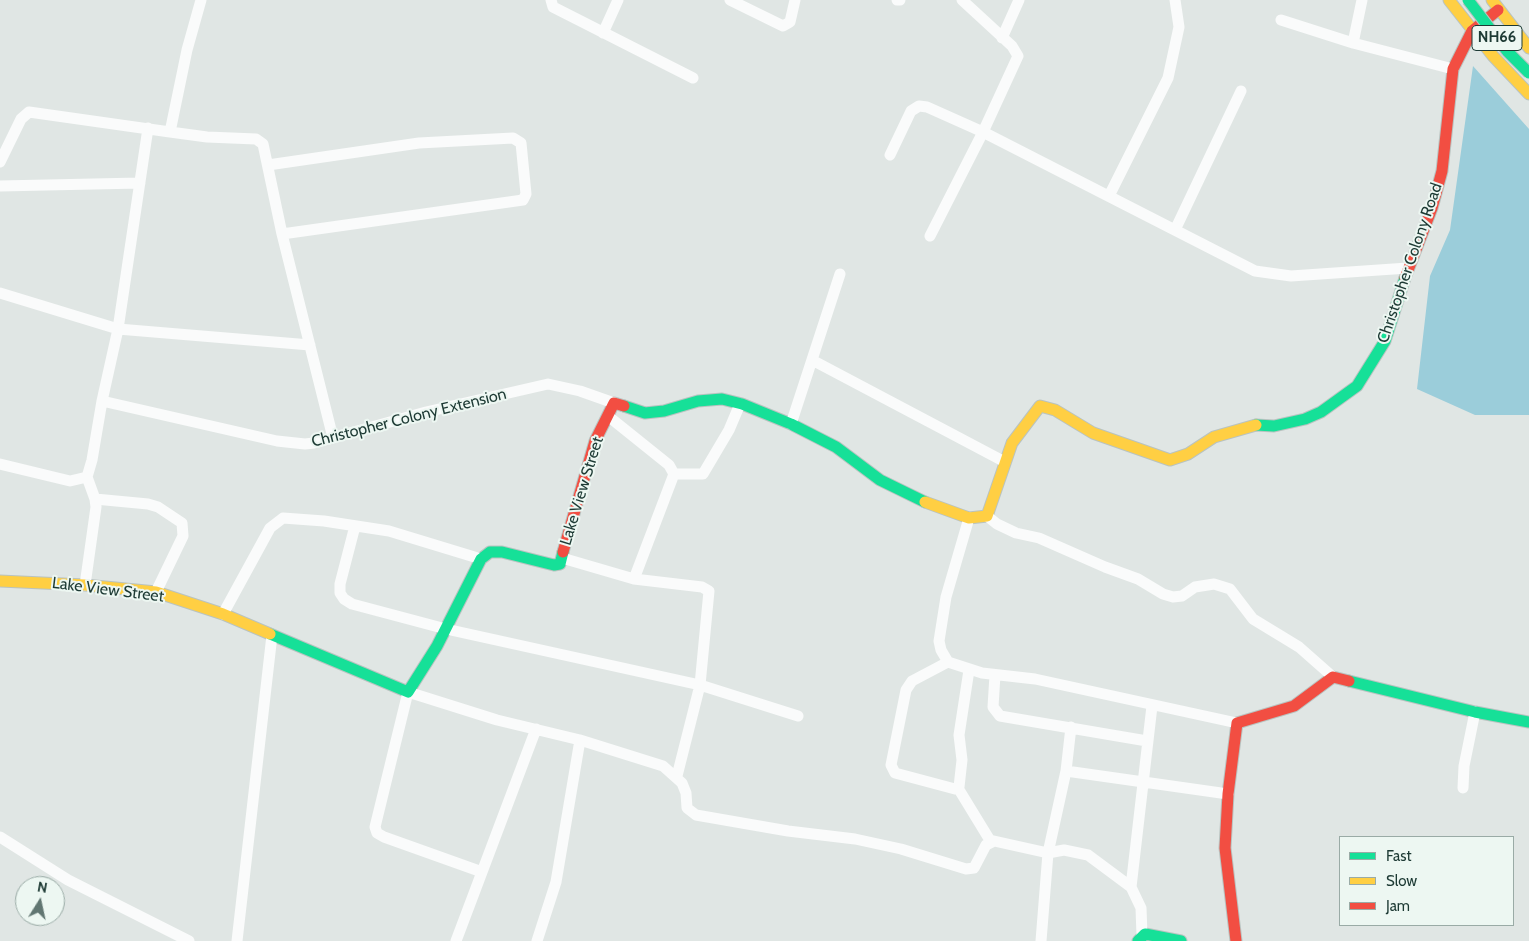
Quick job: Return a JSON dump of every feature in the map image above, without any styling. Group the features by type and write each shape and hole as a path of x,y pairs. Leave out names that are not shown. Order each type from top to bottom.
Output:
{"main road":[{"path":"1449,0 1493,56 1529,94"},
{"name":"NH66","path":"1468,0 1506,51 1529,73"},
{"path":"1492,0 1529,48"},
{"name":"Christopher Colony Road","path":"1005,462 1012,443 1040,406 1046,406 1055,410 1093,433 1170,460 1188,454 1214,437 1254,425 1287,423 1321,412 1357,386 1385,341 1408,268 1432,208 1442,171 1454,69 1472,30 1498,10"},
{"path":"614,403 645,413 664,411 698,401 722,399 740,404 791,424 836,447 880,480 924,502 969,518 983,518 987,516 1005,462"},
{"name":"Lake View Street","path":"481,559 490,552 502,552 557,565 562,558 576,502 595,441 614,403"},
{"path":"408,692 446,630 481,559"},
{"name":"Lake View Street","path":"0,581 85,585 156,592 224,614 408,692"},
{"path":"1236,941 1225,848 1228,794 1237,722 1294,706 1333,676 1475,712 1529,722"},
{"path":"1140,938 1146,934 1181,941"}],"street":[{"path":"170,132 187,50 201,0"},
{"path":"551,0 552,7 694,78"},
{"path":"603,33 618,0"},
{"path":"730,0 783,26 790,22 795,0"},
{"path":"930,236 984,132 1018,60 1015,49 978,12 962,0"},
{"path":"1002,38 1019,0"},
{"path":"1109,196 1168,78 1179,27 1175,0"},
{"path":"1353,43 1362,0"},
{"path":"1282,20 1353,43 1454,69"},
{"path":"1175,230 1242,91"},
{"path":"890,155 911,111 919,106 927,107 984,132 1256,271 1273,275 1291,276 1408,268"},
{"path":"0,162 21,119 29,112 207,138 258,140 263,144 282,234 333,438"},
{"path":"85,585 95,499 86,477 92,460 102,401 118,329 148,128"},
{"path":"268,166 420,143 513,138 521,143 526,194 523,200 282,234"},
{"path":"0,186 140,183"},
{"path":"791,424 840,274"},
{"path":"0,293 118,329 310,345"},
{"path":"812,360 1005,462"},
{"name":"Christopher Colony Extension","path":"102,401 277,441 314,443 426,412 548,384 614,403"},
{"path":"674,474 703,474 728,430 740,404"},
{"path":"608,416 670,465 674,474 634,579"},
{"path":"0,464 70,481 86,477"},
{"path":"95,499 148,504 158,507 182,523 183,536 156,592"},
{"path":"987,516 997,524 1068,550 1105,567 1138,578 1163,594 1173,597 1182,596 1196,587 1214,584 1230,589 1253,619 1299,647 1333,676"},
{"path":"224,614 270,528 276,521 290,517 389,531 481,559"},
{"path":"969,518 946,597 940,650 948,662 968,670 1035,679 1152,706 1237,722"},
{"path":"356,526 340,584 340,593 344,599 352,604 446,630 700,685 798,716"},
{"path":"562,558 634,579 702,587 710,591 700,685 677,776"},
{"path":"237,941 272,635"},
{"path":"948,662 909,684 890,766 895,773 958,788 991,842"},
{"path":"958,788 962,776 958,735 968,670"},
{"path":"995,675 993,708 1000,716 1147,740"},
{"path":"482,872 376,833 375,827 408,692 580,740 663,766 677,776 685,788 687,808 696,815 788,831 855,839 901,849 966,869 974,868 986,845 991,842 1048,852 1064,850 1088,855 1131,887 1141,908 1140,938"},
{"path":"1131,887 1145,780 1147,740 1152,706"},
{"path":"1463,788 1464,766 1475,712"},
{"path":"1041,941 1048,852 1066,771 1071,727"},
{"path":"456,941 536,729"},
{"path":"537,941 556,882 580,740"},
{"path":"1066,771 1145,780 1228,794"},
{"path":"0,837 68,880 189,941"}],"water":[{"path":"1473,66 1529,129 1529,415 1475,415 1417,389 1430,276 1450,230"}],"traffic: fast":[{"path":"1468,0 1507,51 1529,73"},
{"path":"1256,425 1274,426 1305,419 1321,412 1357,386 1385,341 1405,278"},
{"path":"624,406 645,413 664,411 698,401 722,399 742,404 791,424 836,447 880,480 925,502"},
{"path":"270,634 408,692 437,646 481,559 490,552 502,552 554,565 560,564 563,552"},
{"path":"1349,681 1475,712 1529,722"},
{"path":"1138,941 1145,934 1181,941"}],"traffic: slow":[{"path":"1449,0 1493,56 1529,94"},
{"path":"1492,0 1529,48"},
{"path":"925,502 969,518 987,516 1012,443 1040,406 1055,410 1093,433 1170,460 1188,454 1214,437 1256,425"},
{"path":"0,581 85,585 156,592 223,614 270,634"}],"traffic: jam":[{"path":"1405,278 1432,208 1442,171 1453,69 1472,31 1498,10"},
{"path":"563,552 595,441 614,403 624,406"},
{"path":"1236,941 1225,848 1228,794 1237,723 1294,706 1333,677 1349,681"}]}
